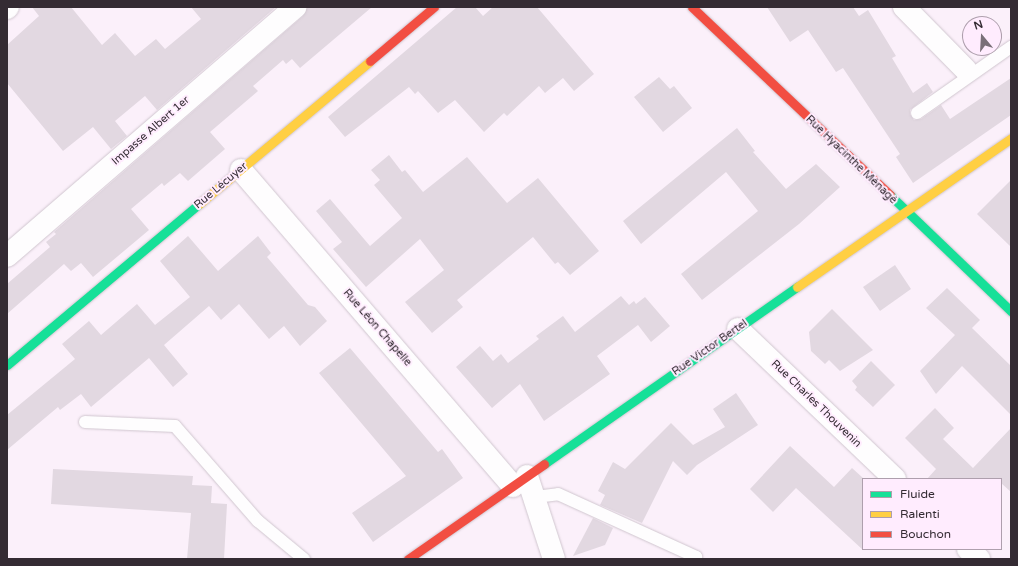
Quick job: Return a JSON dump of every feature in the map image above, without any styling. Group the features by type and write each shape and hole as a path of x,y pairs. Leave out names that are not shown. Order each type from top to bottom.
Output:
{"street":[{"name":"Impasse Albert 1er","path":"7,256 295,7"},
{"name":"Rue Lécuyer","path":"7,365 434,7"},
{"name":"Rue Hyacinthe Ménagé","path":"692,7 1011,311"},
{"path":"904,7 969,72"},
{"name":"Rue Victor Bertel","path":"408,559 1011,138"},
{"name":"Rue Léon Chapelle","path":"241,170 520,481"},
{"name":"Rue Charles Thouvenin","path":"738,329 894,478"},
{"path":"520,481 535,498 554,559"},
{"path":"969,550 979,559"}],"lane":[{"path":"917,113 969,72 1011,47"},
{"path":"85,422 175,426 258,521 304,559"},
{"path":"535,498 558,494 696,557 696,559"}],"building":[{"path":"32,7 71,7 102,45 115,33 135,56 156,39 165,49 201,19 191,7 276,7 157,110 145,96 115,121 127,136 111,149 93,127 63,151 7,83 7,45 39,16"},
{"path":"307,7 372,7 300,68 292,59 286,64 283,60 253,86 258,91 210,132 225,149 188,181 180,173 164,186 162,183 131,209 149,230 93,277 81,263 71,271 64,264 7,314 7,284 50,247 46,242 56,234 54,232 303,16"},
{"path":"457,7 475,7 483,16 493,7 537,7 594,74 574,91 563,78 545,93 539,86 507,116 504,113 484,132 455,100 438,113 418,91 415,94 409,87 345,137 328,117"},
{"path":"767,7 853,7 859,16 868,10 896,56 892,58 913,93 927,83 933,92 910,110 910,114 914,120 921,119 941,105 950,119 1011,78 1011,115 913,183 896,157 900,154 843,68 836,72 808,30 790,42"},
{"path":"659,77 670,89 674,86 692,108 663,132 634,97"},
{"path":"737,128 755,151 753,152 786,189 816,164 840,187 799,224 702,300 681,274 758,211 726,172 641,244 623,221"},
{"path":"389,155 402,172 405,170 423,192 467,157 507,203 538,178 599,251 570,275 558,262 555,264 533,237 457,300 463,307 432,333 405,302 444,270 420,239 366,287 333,249 342,242 316,211 330,199 370,246 402,218 374,185 380,180 371,170"},
{"path":"1011,180 1011,247 977,214"},
{"path":"188,236 218,271 258,236 271,253 267,257 308,305 315,307 327,321 300,346 284,326 269,339 239,304 221,320 209,306 164,345 188,374 173,387 149,358 91,407 81,394 60,410 58,407 7,450 7,415 75,359 62,344 89,321 101,335 137,304 155,325 190,297 160,261"},
{"path":"895,265 911,289 880,311 863,287"},
{"path":"947,288 980,320 972,328 1011,366 1011,415 962,366 936,394 920,371 955,335 926,308"},
{"path":"621,296 629,305 634,301 636,304 645,297 670,326 651,342 638,325 597,356 610,374 544,421 520,384 492,408 456,367 480,346 493,361 501,354 508,363 539,339 536,336 563,316 575,332"},
{"path":"832,309 873,350 840,371 829,360 825,364 811,351 809,332"},
{"path":"350,348 438,452 442,449 463,478 373,542 352,513 406,476 319,373"},
{"path":"871,361 895,385 873,407 855,390 857,387 852,381"},
{"path":"736,393 758,425 697,465 687,475 673,461 642,523 600,505 605,495 598,491 613,462 625,469 671,423 693,445 725,427 713,409"},
{"path":"935,408 954,428 943,439 973,468 1011,428 1011,492 1002,484 1002,478 928,478 936,469 905,438"},
{"path":"790,446 834,487 852,468 863,478 862,549 796,488 773,512 750,489"},
{"path":"53,469 193,476 192,485 212,486 211,503 227,504 224,559 187,559 191,513 51,504"},
{"path":"593,518 613,528 605,545 573,556"}],"traffic: fast":[{"path":"890,195 1011,311"},
{"path":"7,365 199,204"},
{"path":"544,464 797,287"}],"traffic: slow":[{"path":"199,204 370,61"},
{"path":"797,287 1011,138"}],"traffic: jam":[{"path":"370,61 434,7"},
{"path":"692,7 890,195"},
{"path":"408,559 544,464"}]}
